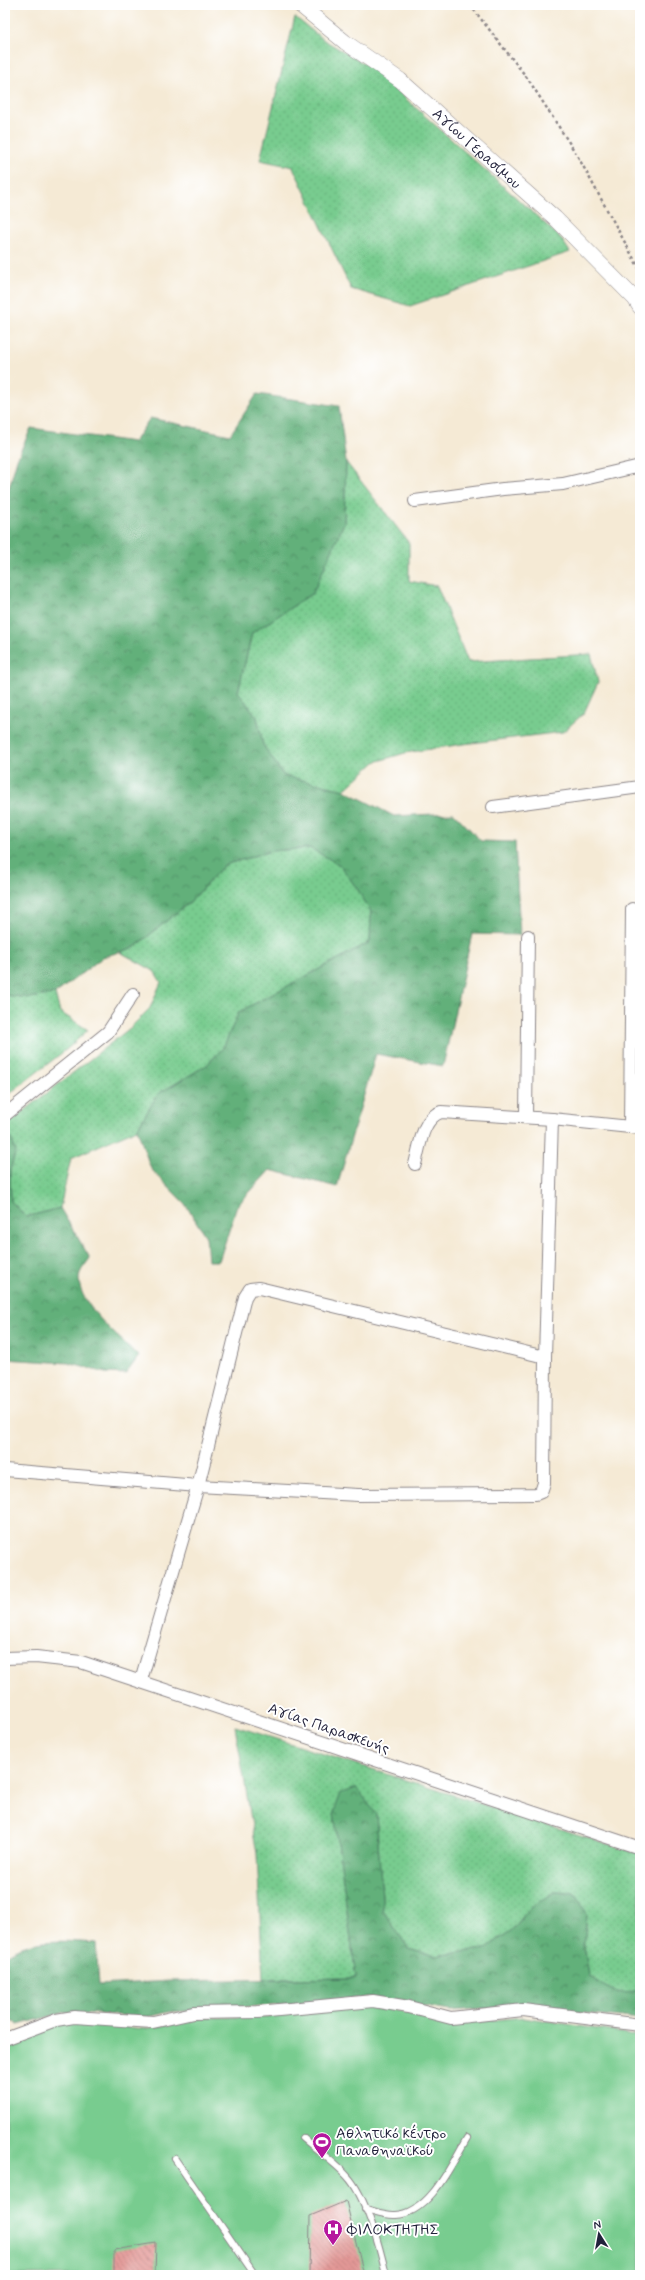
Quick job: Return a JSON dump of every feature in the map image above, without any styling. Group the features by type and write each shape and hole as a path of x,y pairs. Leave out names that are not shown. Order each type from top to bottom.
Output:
{"street":[{"name":"Αγίου Γερασίμου","path":"300,5 344,42 400,80 555,218 635,299 640,307"},
{"path":"415,501 503,489 563,484 640,466"},
{"path":"493,807 640,787"},
{"path":"415,1164 428,1121 433,1115 441,1112 552,1119 635,1128 632,909"},
{"path":"526,1117 528,936"},
{"path":"5,1115 108,1032 133,994"},
{"path":"5,1470 198,1486 358,1495 536,1494 541,1492 544,1483 545,1357 552,1119"},
{"path":"141,1680 198,1486 247,1292 255,1287 545,1357"},
{"name":"Αγίας Παρασκευής","path":"5,1658 36,1657 81,1662 141,1680 640,1848"},
{"path":"5,2038 56,2020 74,2017 152,2022 193,2013 258,2012 372,2001 409,2007 451,2018 523,2010 640,2025"}],"lane":[{"path":"303,2138 347,2176 365,2209 380,2246 386,2275"},
{"path":"365,2209 396,2215 414,2209 434,2193 467,2138"},
{"path":"175,2159 255,2275"}],"path":[{"path":"470,5 528,78 577,155 640,270"}],"green space":[{"path":"295,17 324,40 387,77 406,99 560,237 570,252 410,306 351,289 293,167 260,160"},
{"path":"257,394 339,406 346,462 344,523 313,593 252,633 238,692 257,717 263,745 284,776 344,790 394,816 454,813 481,841 515,842 520,935 472,934 443,1066 376,1054 337,1187 270,1170 237,1206 219,1261 208,1261 206,1237 185,1204 151,1169 137,1129 158,1094 207,1065 223,1048 239,1012 370,942 371,912 358,890 340,865 310,848 271,851 224,865 192,900 135,947 103,957 55,994 29,998 5,995 5,502 17,459 31,428 134,442 150,418 230,435"},
{"path":"346,462 409,543 409,581 437,586 468,662 591,654 598,682 584,713 563,732 463,744 405,753 375,762 344,790 284,776 263,745 257,717 238,692 252,633 313,593 344,523"},
{"path":"310,848 340,865 358,890 371,912 370,942 239,1012 223,1048 207,1065 158,1094 137,1129 71,1158 60,1208 26,1217 11,1201 10,1170 16,1151 5,1135 5,1126 130,1028 150,1008 161,982 154,971 120,952 135,947 192,900 224,865 271,851"},
{"path":"55,994 60,1012 88,1030 67,1049 5,1097 5,995 29,998"},
{"path":"5,1135 10,1136 16,1151 10,1170 11,1201 26,1217 60,1208 90,1258 80,1273 79,1283 83,1295 110,1330 139,1356 126,1374 105,1373 68,1363 5,1359"},
{"path":"235,1726 640,1854 640,1987 634,1991 620,1993 607,1988 589,1976 584,1946 587,1914 575,1893 554,1892 531,1907 512,1930 485,1949 435,1956 409,1949 383,1911 376,1814 334,1812 356,1978 263,1979 257,1854"},
{"path":"357,1788 376,1814 383,1911 409,1949 435,1956 485,1949 512,1930 531,1907 554,1892 575,1893 587,1914 584,1946 589,1976 607,1988 620,1993 634,1991 640,1987 640,2019 516,2006 450,2011 368,1997 257,2007 169,2012 148,2017 66,2012 18,2025 5,2015 5,1956 15,1950 37,1943 61,1941 96,1943 99,1985 169,1981 356,1978 334,1812 341,1793"},
{"name":"Αθλητικό κέντρο Παναθηναϊκού","path":"354,2007 385,2008 454,2024 524,2017 640,2036 640,2275 5,2275 5,2043 63,2024 78,2022 144,2029 201,2018 276,2016"}],"building":[{"name":"ΦΙΛΟΚΤΗΤΗΣ","path":"346,2201 364,2275 309,2275 310,2216"},
{"path":"156,2243 155,2275 114,2275 114,2250"}],"place":[{"name":"Αθλητικό κέντρο Παναθηναϊκού","path":"322,2159"},
{"name":"ΦΙΛΟΚΤΗΤΗΣ","path":"333,2246"}]}
